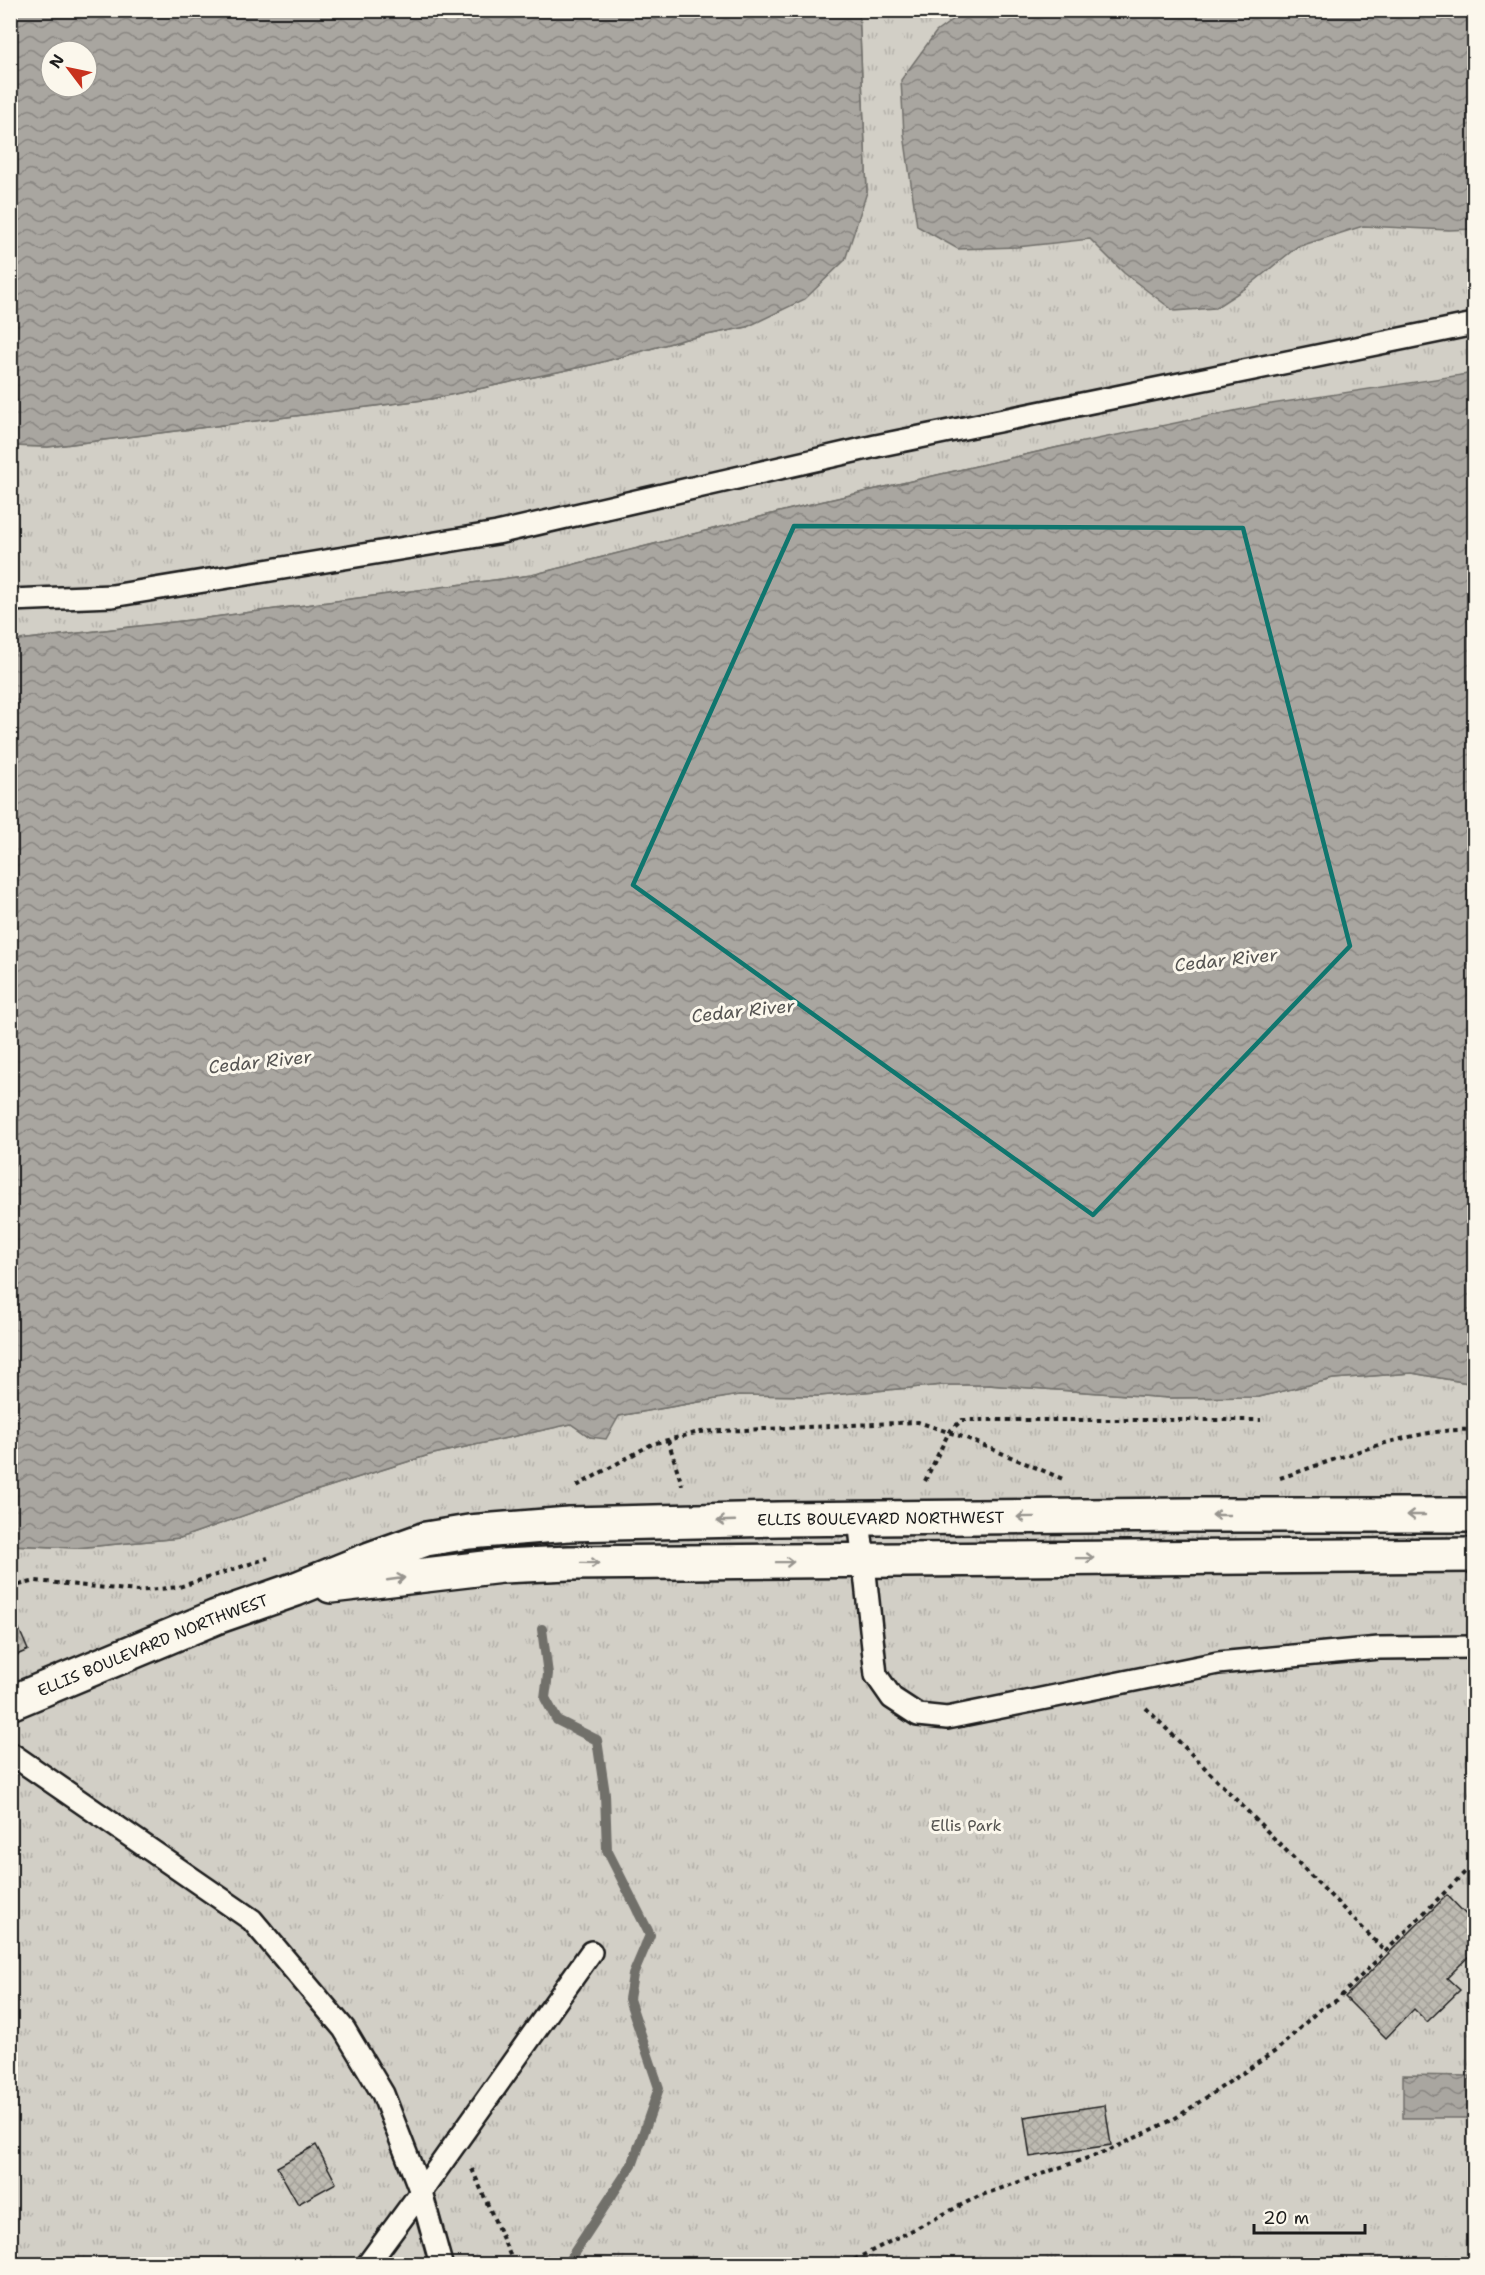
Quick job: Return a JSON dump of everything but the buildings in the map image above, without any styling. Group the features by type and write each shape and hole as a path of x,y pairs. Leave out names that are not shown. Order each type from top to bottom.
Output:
{"street":[{"name":"ELLIS BOULEVARD NORTHWEST","path":"10,1703 216,1617 296,1589 370,1558 426,1539 469,1532 569,1524 859,1518 1474,1515"},
{"name":"ELLIS BOULEVARD NORTHWEST","path":"296,1589 502,1566 569,1563 1474,1555"}],"lane":[{"path":"10,600 112,596 498,533 876,446 1474,324"},
{"path":"859,1518 876,1674 892,1698 918,1715 947,1718 1218,1663 1379,1648 1474,1647"},
{"path":"10,1753 252,1920 350,2038 383,2094 421,2192 441,2265"},
{"path":"368,2265 591,1952"}],"path":[{"path":"920,1491 949,1432 962,1420 1261,1420"},
{"path":"668,1440 684,1492"},
{"path":"1140,1679 1146,1708 1385,1951"},
{"path":"846,2265 979,2196 1110,2150 1174,2119 1277,2050 1319,2010 1337,2000 1474,1863"},
{"path":"459,2139 514,2265"}],"highlighted area":[{"path":"794,526 1243,528 1350,946 1093,1215 633,885"}],"green space":[{"path":"859,11 1474,11 1474,373 1059,447 807,505 532,575 199,619 11,641 11,446 48,447 431,399 595,364 686,339 747,327 867,192"},
{"name":"Ellis Park","path":"1412,1373 1474,1384 1474,2264 11,2264 11,1545 76,1548 180,1538 299,1496 429,1455 571,1424 590,1437 619,1416 739,1395 819,1396 943,1385 988,1385 1169,1398 1259,1397 1333,1379"}],"water":[{"path":"11,10 859,11 867,192 845,260 805,299 747,327 686,339 595,364 431,399 48,447 11,446"},
{"path":"965,11 1474,11 1474,229 1363,226 1297,247 1246,288 1215,308 1174,311 1124,273 1090,239 1017,247 958,249 917,226 904,134 901,80 936,32"},
{"name":"Cedar River","path":"1474,373 1474,1384 1412,1373 1333,1379 1259,1397 1169,1398 988,1385 943,1385 819,1396 739,1395 619,1416 606,1439 590,1437 571,1424 429,1455 299,1496 180,1538 76,1548 11,1545 11,641 199,619 532,575 807,505 1059,447 1258,406"},
{"path":"1403,2075 1470,2076 1470,2118 1403,2118"}],"waterway":[{"path":"542,1629 548,1674 545,1698 557,1720 597,1740 605,1794 607,1850 650,1935 633,1975 629,1999 659,2088 633,2163 570,2259 574,2264"}]}
